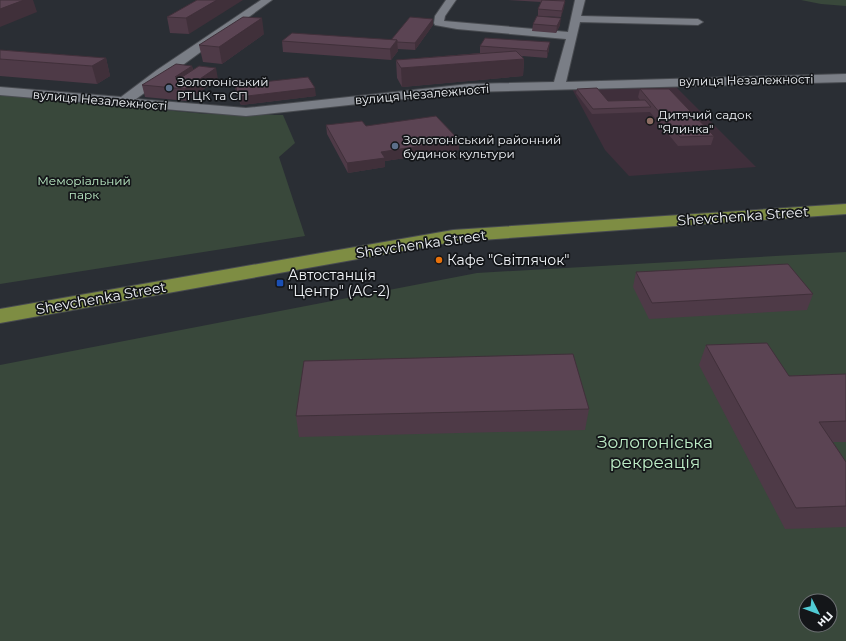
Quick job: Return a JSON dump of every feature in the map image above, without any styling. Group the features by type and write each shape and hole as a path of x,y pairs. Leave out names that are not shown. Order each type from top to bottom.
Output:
{"main road":[{"name":"Shevchenka Street","path":"0,316 453,236 846,210"}],"street":[{"path":"123,102 161,73 267,0"},
{"path":"451,0 440,16 439,23 457,26 572,36"},
{"path":"559,85 580,0"},
{"path":"576,20 698,22"},
{"name":"вулиця Незалежності","path":"0,92 246,112 469,88 846,78"}],"shaded area":[{"name":"Дитячий садок \"Ялинка\"","path":"673,84 756,167 629,176 605,150 571,87"}],"green space":[{"path":"801,0 846,0 846,6 821,4"},
{"name":"Меморіальний парк","path":"0,95 207,114 283,115 295,143 279,157 305,236 0,284"},
{"name":"Золотоніська рекреація","path":"846,252 846,641 0,641 0,365 477,273"}],"building":[{"path":"0,0 24,0 0,9"},
{"path":"197,0 217,0 186,18 167,17"},
{"path":"542,0 565,1 562,11 538,9"},
{"path":"537,16 561,18 557,26 533,24"},
{"path":"243,17 262,18 219,47 199,45"},
{"path":"410,17 433,19 415,43 397,42 397,40 391,40"},
{"path":"292,33 397,40 390,49 282,41"},
{"path":"485,38 550,42 547,51 480,46"},
{"path":"0,50 106,58 92,66 0,59"},
{"path":"516,51 524,59 401,68 396,60"},
{"path":"176,64 192,66 175,77 182,77 199,66 216,68 185,89 142,85"},
{"path":"308,77 315,88 239,97 235,85"},
{"path":"597,88 608,101 645,100 651,107 593,109 577,89"},
{"path":"640,89 669,89 714,136 680,137"},
{"name":"Золотоніський районний будинок культури","path":"436,116 459,140 381,152 385,158 347,163 326,125 362,121 366,126"},
{"path":"788,264 813,294 652,303 636,272"},
{"path":"767,343 789,376 846,374 846,421 819,422 846,462 846,506 796,508 706,345"},
{"path":"573,354 589,409 296,416 304,361"}],"place":[{"name":"Золотоніський РТЦК та СП","path":"169,88"},
{"name":"Дитячий садок \"Ялинка\"","path":"650,121"},
{"name":"Золотоніський районний будинок культури","path":"395,146"},
{"name":"Кафе \"Світлячок\"","path":"439,260"},
{"name":"Автостанція \"Центр\" (АС-2)","path":"280,283"}]}
